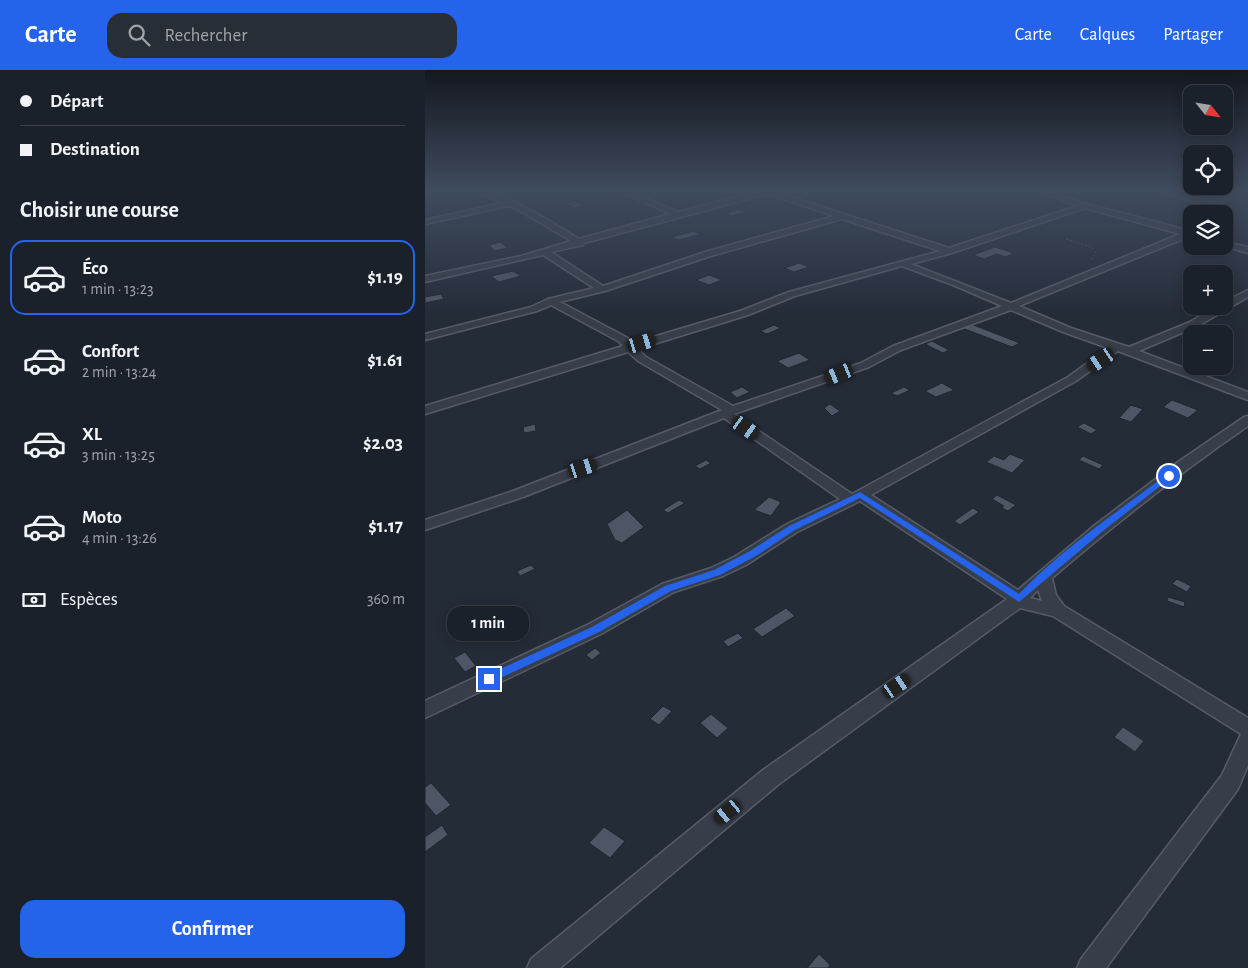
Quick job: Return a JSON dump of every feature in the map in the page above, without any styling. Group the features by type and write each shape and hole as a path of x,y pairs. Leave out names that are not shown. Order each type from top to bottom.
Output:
{"street":[{"path":"562,232 580,243"},
{"path":"425,279 513,261 619,232"},
{"path":"425,337 534,309 551,301 602,289 708,254 786,232"},
{"path":"891,232 949,251"},
{"path":"425,410 744,313 792,294 949,251 1006,232"},
{"path":"425,525 518,494 729,411 865,365 897,348 953,330 1183,234"},
{"path":"1233,246 1248,250"},
{"path":"545,252 602,289"},
{"path":"903,264 955,283 1009,307 1248,396"},
{"path":"1233,301 1248,293"},
{"path":"551,301 622,339 642,359 729,411 730,417 1018,600 1058,611 1094,636 1248,728"},
{"path":"425,710 520,663 587,633 668,588 717,572 753,554 792,528 855,497 1072,379 1123,349 1194,324 1209,315"},
{"path":"540,968 771,778 1018,600 1043,576 1183,465 1248,420"},
{"path":"1043,576 1048,596 1058,611"},
{"path":"1090,968 1230,782 1248,740"}],"path":[{"path":"1066,239 1091,247 1096,253 1091,264 1100,269"}],"building":[{"path":"691,232 701,234 679,240 672,237"},
{"path":"501,242 507,248 495,251 489,245"},
{"path":"995,247 1014,253 1006,257 997,254 984,259 973,255"},
{"path":"799,263 809,267 794,272 784,268"},
{"path":"513,271 521,276 499,282 491,276"},
{"path":"709,275 722,280 709,285 696,280"},
{"path":"441,294 444,299 425,303 425,297"},
{"path":"971,324 1020,343 1012,347 962,328"},
{"path":"774,325 781,328 767,334 760,331"},
{"path":"932,341 949,350 943,353 925,344"},
{"path":"799,353 810,360 788,368 777,361"},
{"path":"942,383 954,390 936,397 925,391"},
{"path":"742,387 750,392 737,398 730,392"},
{"path":"904,387 910,390 897,396 891,393"},
{"path":"1172,400 1198,410 1188,418 1163,407"},
{"path":"830,404 840,411 832,416 824,408"},
{"path":"1131,405 1143,409 1131,422 1119,418"},
{"path":"1084,423 1097,430 1091,434 1077,427"},
{"path":"535,424 536,431 524,433 523,427"},
{"path":"1010,454 1025,460 1012,473 986,462 994,456 1004,460"},
{"path":"1083,456 1103,465 1099,469 1079,460"},
{"path":"706,460 711,463 700,469 695,466"},
{"path":"997,495 1016,505 1008,511 1002,508 1004,506 992,499"},
{"path":"769,497 781,502 771,516 754,510"},
{"path":"679,500 685,503 668,513 663,510"},
{"path":"973,508 979,512 960,525 954,521"},
{"path":"627,510 644,527 622,543 615,540 607,524"},
{"path":"531,565 535,569 520,576 517,571"},
{"path":"1177,579 1191,586 1187,592 1172,584"},
{"path":"1168,597 1185,602 1184,607 1167,601"},
{"path":"477,608 483,613 462,627 456,623"},
{"path":"786,608 795,616 762,637 753,629"},
{"path":"738,633 743,638 728,647 723,641"},
{"path":"595,648 601,653 592,660 586,655"},
{"path":"465,652 476,666 465,672 454,658"},
{"path":"663,706 672,711 659,725 650,719"},
{"path":"711,714 728,728 717,738 700,723"},
{"path":"1123,727 1144,741 1135,752 1114,737"},
{"path":"431,783 451,805 436,816 425,803 425,787"},
{"path":"442,825 448,835 425,852 425,837"},
{"path":"604,827 625,841 610,858 589,843"},
{"path":"819,954 830,965 828,968 807,968"}],"route":[{"path":"489,679 520,663 572,641 668,588 717,572 753,554 792,528 860,494 1019,599 1036,582 1100,529 1169,476"}]}
